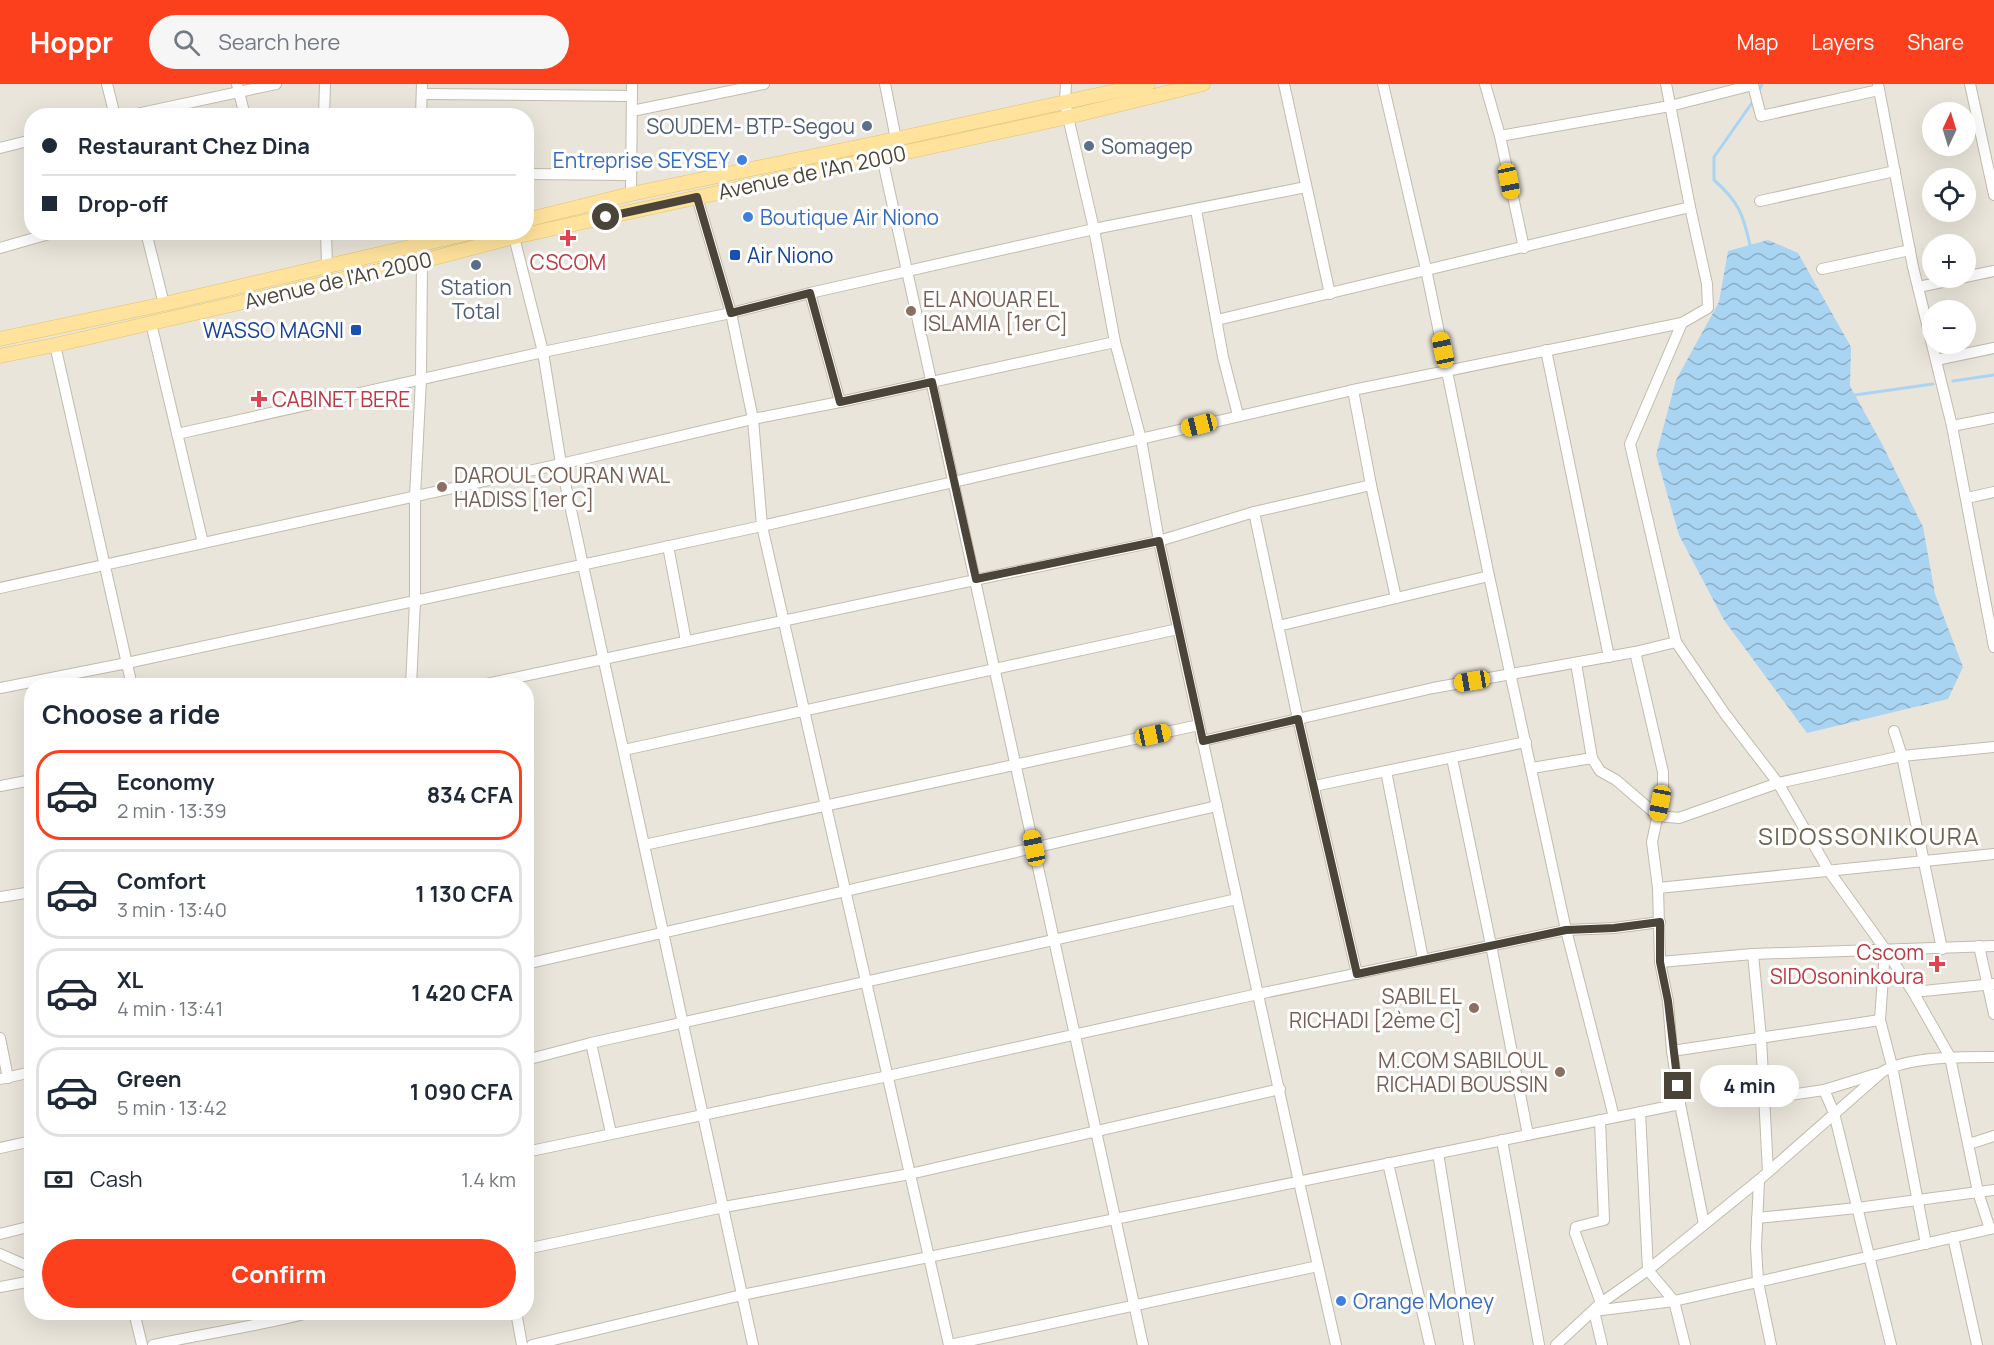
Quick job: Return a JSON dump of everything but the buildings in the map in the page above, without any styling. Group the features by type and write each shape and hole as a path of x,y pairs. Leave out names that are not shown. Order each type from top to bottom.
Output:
{"main road":[{"name":"Avenue de l'An 2000","path":"534,218 631,194 896,140 1148,84"},
{"name":"Avenue de l'An 2000","path":"534,233 1068,117 1203,84"},
{"name":"Avenue de l'An 2000","path":"0,339 164,304 327,265 415,240"},
{"name":"Avenue de l'An 2000","path":"0,356 422,261 502,240"}],"street":[{"path":"107,84 113,108"},
{"path":"159,108 238,88 276,84"},
{"path":"324,108 325,84"},
{"path":"631,194 632,84"},
{"path":"632,111 764,84"},
{"path":"885,84 896,140"},
{"path":"1066,84 1065,102 1094,230 1115,342 1141,439 1159,541 1336,1345"},
{"path":"1284,84 1330,294"},
{"path":"1383,84 1448,370 1489,576 1566,930 1614,1117"},
{"path":"1485,84 1500,136 1524,248"},
{"path":"51,678 762,526 955,483 1238,415 1682,323 1708,308 1707,284 1666,84"},
{"path":"1970,84 1994,195"},
{"path":"1500,136 1670,106 1753,85 1761,116 1879,87 1910,250 1967,498 1994,647"},
{"path":"238,88 243,108"},
{"path":"421,108 422,89 632,96"},
{"path":"0,148 24,142"},
{"path":"882,157 1143,1345"},
{"path":"1760,201 1895,171"},
{"path":"534,174 631,175"},
{"path":"177,434 543,352 731,313 810,293 1094,230 1306,187"},
{"path":"697,197 731,313 753,419 762,526 950,1345 1318,1266"},
{"path":"1217,320 1690,207"},
{"path":"1196,210 1223,357 1238,415"},
{"path":"0,248 28,240"},
{"path":"148,240 164,304"},
{"path":"326,240 327,265"},
{"path":"411,678 415,601 415,496 421,379 422,261 419,240"},
{"path":"515,240 543,352 561,464 753,1345"},
{"path":"1822,269 1910,250"},
{"path":"1976,274 1994,271"},
{"path":"1918,287 1922,286"},
{"path":"810,293 840,402"},
{"path":"151,322 203,543"},
{"path":"1598,1307 1674,1300 1992,1228 1978,1192 1950,1057 1913,992 1829,871 1778,783 1725,714 1676,642 1630,444 1682,323"},
{"path":"0,585 203,543 753,419 1115,342"},
{"path":"55,345 130,678"},
{"path":"1936,360 1994,348"},
{"path":"1546,350 1609,657"},
{"path":"1353,390 1396,597"},
{"path":"1952,426 1994,418"},
{"path":"513,678 1159,541 1254,512 1371,485"},
{"path":"1967,498 1994,492"},
{"path":"1254,512 1298,719 1357,974"},
{"path":"668,546 686,641"},
{"path":"1278,626 1489,576"},
{"path":"624,750 1178,629"},
{"path":"1203,741 1433,688 1609,657 1676,642"},
{"path":"1635,652 1663,772 1663,790 1652,842 1658,888 1660,962 1668,1001 1672,1051 1680,1104 1704,1224"},
{"path":"1576,663 1592,758 1600,771 1616,780 1658,816 1679,818 1778,783 1902,756 1994,747"},
{"path":"0,688 24,683"},
{"path":"644,846 1199,725"},
{"path":"1894,731 1902,756 1942,949"},
{"path":"1314,786 1526,742"},
{"path":"1452,758 1528,1135"},
{"path":"1532,768 1592,758"},
{"path":"1386,771 1423,960"},
{"path":"0,786 24,782"},
{"path":"534,962 1217,807"},
{"path":"1658,888 1994,854"},
{"path":"0,897 24,893"},
{"path":"534,1058 591,1043 1237,898"},
{"path":"534,1150 1491,945 1566,930 1614,928 1660,922"},
{"path":"1979,946 1991,984 1994,1014"},
{"path":"1660,962 1753,954 1994,946"},
{"path":"1885,949 1880,1020 1887,1069 1926,1244"},
{"path":"1753,954 1761,1038 1768,1172"},
{"path":"1913,992 1991,984"},
{"path":"1672,1051 1880,1020"},
{"path":"0,1038 4,1079 24,1073"},
{"path":"591,1043 611,1133"},
{"path":"1763,1099 1824,1090 1887,1069 1950,1057 1994,1057"},
{"path":"1556,1345 1598,1307 1648,1270 1759,1180 1887,1069"},
{"path":"534,1247 724,1207 910,1174 1280,1089"},
{"path":"1824,1090 1834,1113 1891,1345"},
{"path":"532,1345 742,1295 1680,1104"},
{"path":"1640,1112 1648,1270 1674,1300 1685,1345"},
{"path":"1600,1120 1604,1220 1576,1227 1575,1233 1598,1307 1602,1345"},
{"path":"1968,1144 1994,1136"},
{"path":"1502,1140 1539,1345"},
{"path":"0,1148 24,1143"},
{"path":"1438,1153 1469,1345"},
{"path":"1388,1163 1427,1344"},
{"path":"1759,1180 1758,1282 1771,1345"},
{"path":"1757,1218 1857,1208 1994,1190"},
{"path":"0,1234 24,1228"},
{"path":"1953,1237 1977,1345"},
{"path":"0,1254 24,1264"},
{"path":"0,1287 24,1282"},
{"path":"136,1320 142,1345"},
{"path":"153,1345 211,1332 283,1320"},
{"path":"517,1320 522,1345"},
{"path":"211,1332 214,1345"}],"shaded area":[{"path":"0,84 1994,84 1994,1345 0,1345"}],"water":[{"path":"1768,240 1798,253 1851,347 1850,386 1923,527 1935,594 1963,667 1948,699 1807,733 1724,620 1679,535 1656,455 1676,380 1719,302 1728,251"}],"waterway":[{"path":"1758,92 1762,84"},
{"path":"1750,245 1739,209 1714,180 1714,157 1754,100"},
{"path":"1953,381 1994,375"},
{"path":"1855,395 1933,384"}],"place":[{"name":"SOUDEM- BTP-Segou","path":"867,126"},
{"name":"Somagep","path":"1089,146"},
{"name":"Entreprise SEYSEY","path":"742,160"},
{"name":"Boutique Air Niono","path":"748,217"},
{"name":"CSCOM","path":"568,238"},
{"name":"Air Niono","path":"735,255"},
{"name":"Station Total","path":"476,265"},
{"name":"EL ANOUAR EL ISLAMIA [1er C]","path":"911,311"},
{"name":"WASSO MAGNI","path":"356,330"},
{"name":"CABINET BERE","path":"259,399"},
{"name":"DAROUL COURAN WAL HADISS [1er C]","path":"442,487"},
{"name":"Cscom SIDOsoninkoura","path":"1937,964"},
{"name":"SABIL EL RICHADI [2ème C]","path":"1474,1008"},
{"name":"M.COM SABILOUL RICHADI BOUSSIN","path":"1560,1072"},
{"name":"Orange Money","path":"1341,1301"}],"district":[{"name":"SIDOSSONIKOURA","path":"1869,835"}],"route":[{"path":"606,217 697,197 731,313 810,293 840,402 932,382 976,579 1159,541 1203,741 1298,719 1357,974 1566,930 1614,928 1660,922 1660,962 1668,1001 1672,1051 1678,1086"}]}
